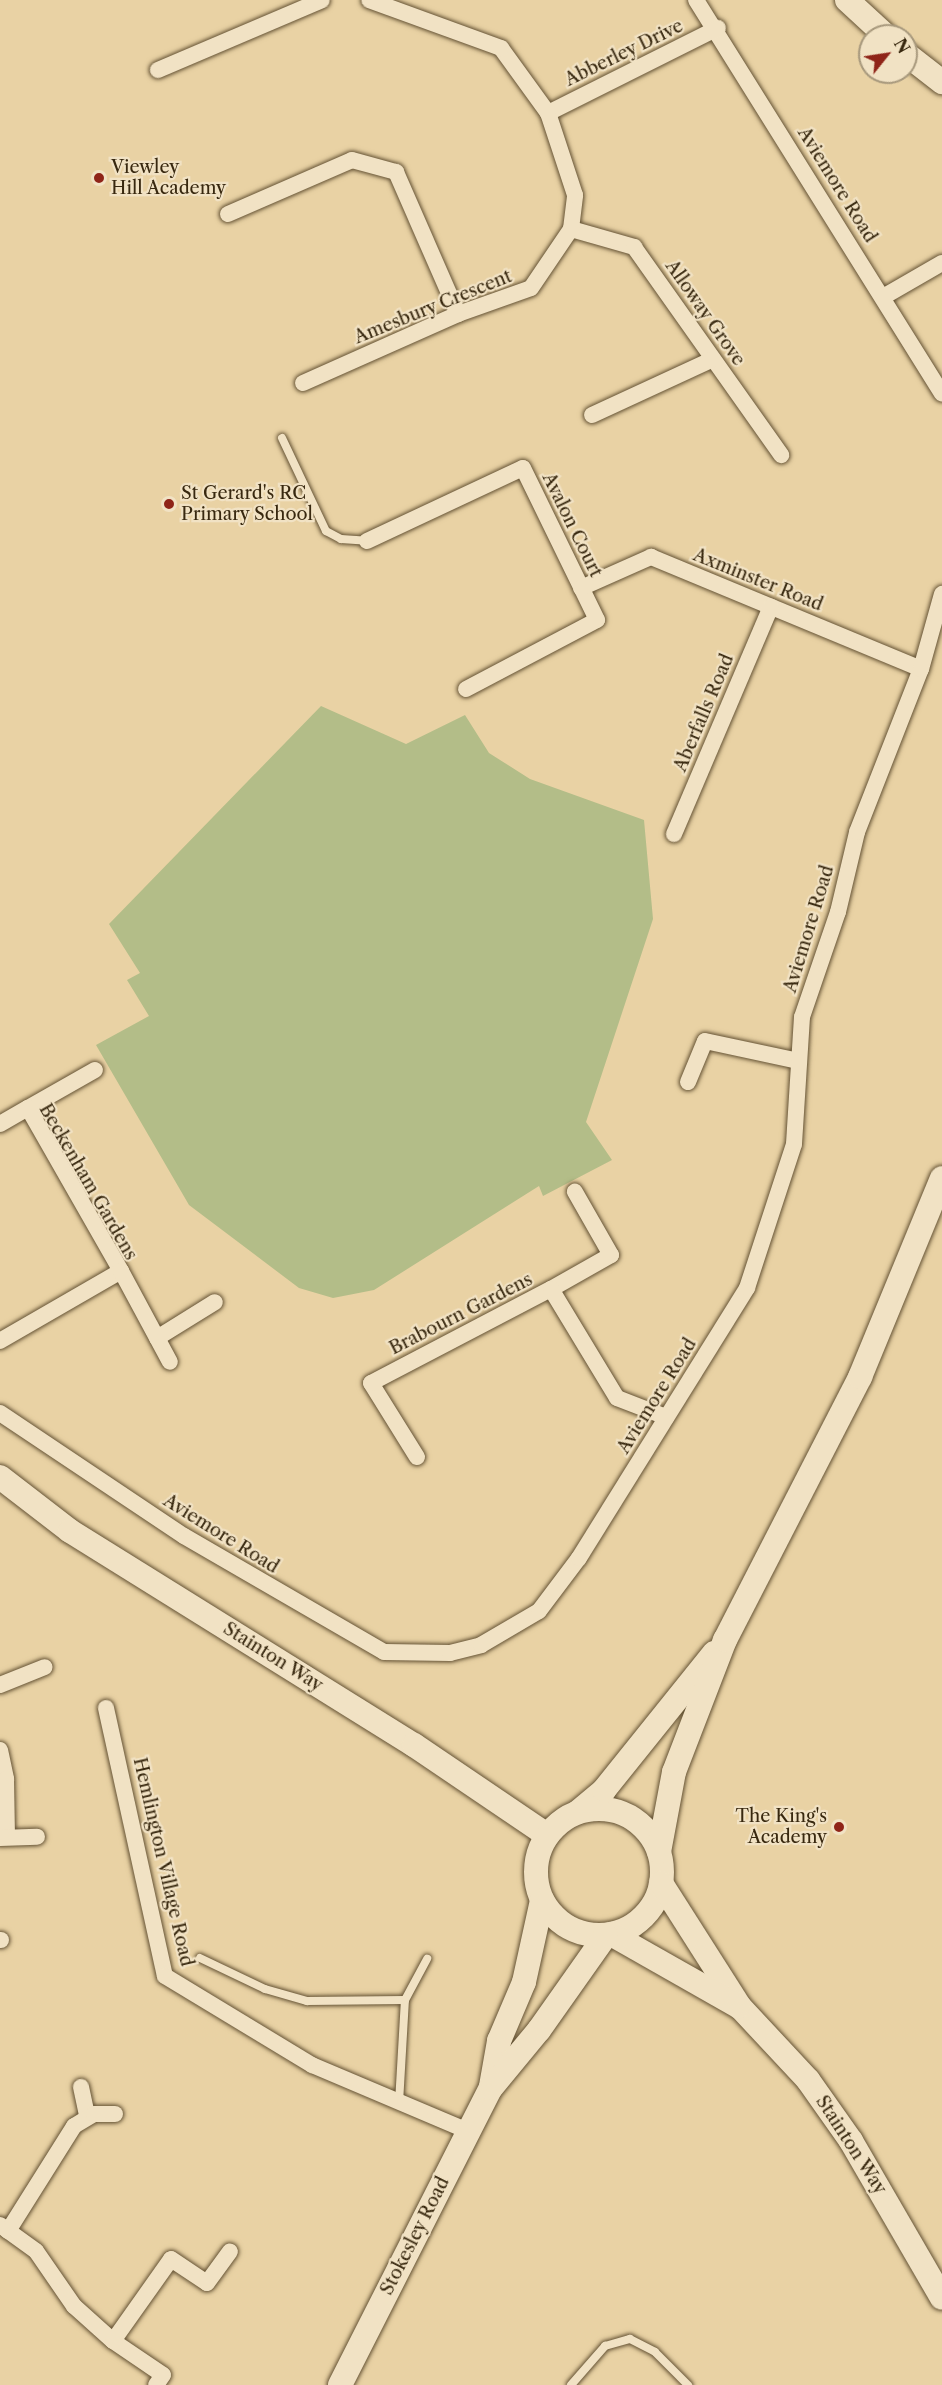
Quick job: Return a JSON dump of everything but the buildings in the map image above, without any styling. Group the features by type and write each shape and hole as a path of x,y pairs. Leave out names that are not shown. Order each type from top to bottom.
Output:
{"main road":[{"path":"847,0 873,24"},
{"path":"918,63 942,82"},
{"path":"542,1900 558,1920 581,1933 609,1935 634,1925 646,1913 661,1884 659,1852 674,1772 725,1640 860,1377 942,1178"},
{"name":"Stainton Way","path":"0,1477 70,1532 414,1745 548,1835"},
{"path":"491,2088 499,2041 524,1982 542,1900 536,1867 548,1835 604,1790 725,1640"},
{"path":"578,1812 602,1809 625,1815 645,1829 659,1852"},
{"name":"Stainton Way","path":"661,1884 740,2007 808,2080 851,2141 942,2298"},
{"path":"491,2088 539,2030 609,1935"},
{"name":"Stainton Way","path":"609,1935 740,2007"},
{"name":"Stokesley Road","path":"340,2385 491,2088"}],"street":[{"path":"158,70 322,0"},
{"name":"Amesbury Crescent","path":"303,383 458,314 531,288 571,229 575,195 548,113 501,48 369,0"},
{"name":"Aviemore Road","path":"696,0 718,28 942,394"},
{"name":"Abberley Drive","path":"548,113 718,28"},
{"path":"228,214 352,160 396,172 458,314"},
{"name":"Alloway Grove","path":"571,229 634,246 781,455"},
{"path":"883,297 942,263"},
{"path":"592,415 713,359"},
{"name":"Avalon Court","path":"367,541 523,468 597,620 466,689"},
{"name":"Axminster Road","path":"581,588 651,557 921,669"},
{"name":"Aviemore Road","path":"0,1413 184,1536 355,1638 384,1652 418,1655 481,1645 539,1611 579,1558 747,1288 794,1144 802,1017 838,912 857,832 921,669 942,594"},
{"name":"Aberfalls Road","path":"674,834 771,607"},
{"path":"688,1082 705,1041 798,1061"},
{"path":"28,1108 95,1070"},
{"name":"Beckenham Gardens","path":"0,1124 28,1108 122,1271 0,1341"},
{"path":"551,1289 611,1255 575,1192"},
{"path":"122,1271 170,1362"},
{"name":"Brabourn Gardens","path":"417,1457 371,1383 551,1289 617,1398 666,1417"},
{"path":"157,1338 215,1302"},
{"path":"0,1685 45,1667"},
{"name":"Hemlington Village Road","path":"106,1708 165,1976 312,2065 399,2104 468,2131"},
{"path":"0,1750 6,1779 4,1837 37,1838"},
{"path":"81,2087 87,2116"},
{"path":"115,2114 87,2116 62,2142 4,2228 36,2251 74,2306 159,2380"},
{"path":"113,2341 171,2259 207,2283 231,2251"}],"lane":[{"path":"282,438 326,531 341,539 367,541"},
{"path":"200,1958 265,1989 307,2001 405,2000"},
{"path":"399,2104 405,2000 427,1959"},
{"path":"571,2385 605,2346 630,2338 655,2352 688,2385"}],"green space":[{"path":"321,706 406,744 465,715 489,753 530,779 644,820 653,919 586,1122 612,1160 543,1196 539,1186 374,1290 333,1298 299,1288 189,1205 96,1045 149,1016 127,980 140,973 109,924"}],"place":[{"name":"Viewley Hill Academy","path":"99,178"},
{"name":"St Gerard's RC Primary School","path":"169,504"},
{"name":"The King's Academy","path":"839,1827"}]}
